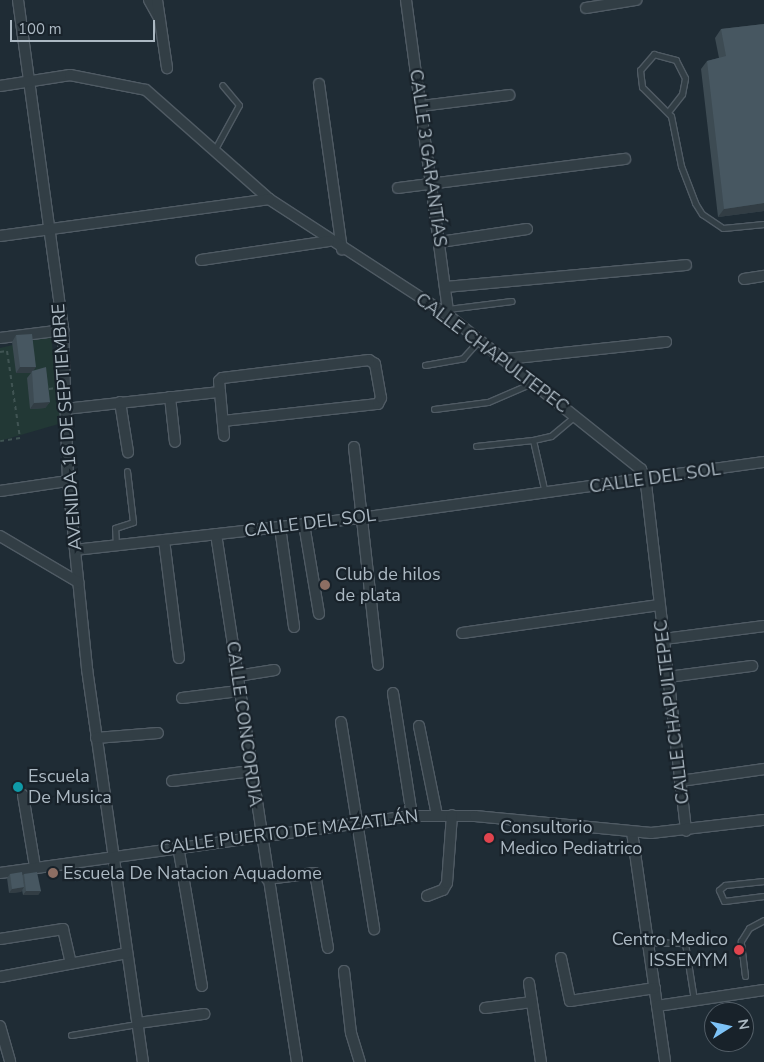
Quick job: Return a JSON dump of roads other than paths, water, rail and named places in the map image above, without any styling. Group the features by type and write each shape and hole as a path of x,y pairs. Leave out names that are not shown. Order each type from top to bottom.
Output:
{"street":[{"name":"AVENIDA 16 DE SEPTIEMBRE","path":"18,0 63,330 68,481 96,738 144,1062"},
{"path":"149,0 153,13 160,20"},
{"path":"157,0 168,68"},
{"name":"CALLE 3 GARANTÍAS","path":"406,0 449,313"},
{"path":"586,8 636,0"},
{"name":"CALLE CHAPULTEPEC","path":"0,86 70,75 141,88 215,149 269,198 329,241 449,313 633,461 646,480 686,831"},
{"path":"319,84 342,249"},
{"path":"421,106 509,95"},
{"path":"398,188 625,158"},
{"path":"0,236 269,198"},
{"path":"440,242 527,229"},
{"path":"201,260 329,241"},
{"path":"446,287 686,265"},
{"path":"744,279 764,276"},
{"path":"0,338 63,330"},
{"path":"506,359 666,342"},
{"path":"223,421 378,404 381,398 375,364 369,360 224,377 220,392 224,436"},
{"path":"65,409 220,392"},
{"path":"170,397 175,442"},
{"path":"120,402 128,452"},
{"path":"354,447 360,518 378,665"},
{"name":"CALLE DEL SOL","path":"75,550 360,518 646,480 764,462"},
{"path":"0,491 68,481"},
{"path":"304,524 319,614"},
{"path":"280,527 294,627"},
{"name":"CALLE CONCORDIA","path":"216,534 297,1062"},
{"path":"0,536 78,582"},
{"path":"164,540 179,658"},
{"path":"462,634 659,605"},
{"path":"664,639 764,626"},
{"path":"668,677 752,666"},
{"path":"237,676 275,670"},
{"path":"182,698 239,691"},
{"path":"393,692 412,816"},
{"path":"341,722 374,929"},
{"path":"419,726 437,815"},
{"path":"96,738 158,732"},
{"path":"680,781 764,769"},
{"path":"172,781 251,771"},
{"path":"23,795 35,867"},
{"path":"427,896 443,890 448,883 452,815"},
{"name":"CALLE PUERTO DE MAZATLÁN","path":"0,873 112,854 261,835 358,820 412,816 452,815 632,832 686,831 764,820"},
{"path":"632,832 665,1062"},
{"path":"178,846 202,986"},
{"path":"268,879 314,872 328,948"},
{"path":"0,939 64,930 71,963"},
{"path":"0,977 127,953"},
{"path":"561,958 570,1001 655,988"},
{"path":"344,971 351,1033 360,1062"},
{"path":"529,983 541,1062"},
{"path":"657,1006 764,990"},
{"path":"485,1008 532,1002"},
{"path":"138,1024 204,1014"},
{"path":"0,1026 10,1062"}],"lane":[{"path":"668,112 682,94 685,78 676,60 654,54 642,64 640,78 648,96 668,112 686,184 702,214 722,228 764,224"},
{"path":"215,149 239,105 222,85"},
{"path":"449,313 511,301"},
{"path":"425,365 463,358 480,339"},
{"path":"434,409 488,402 535,382"},
{"path":"476,446 534,440 551,436 576,416"},
{"path":"534,440 545,494"},
{"path":"116,545 114,528 132,522 127,471"},
{"path":"764,881 725,885 718,890 724,901 764,896"},
{"path":"745,976 741,941 748,928 764,920"},
{"path":"648,942 685,943 694,1000"},
{"path":"71,1035 138,1024"}],"place":[{"name":"Club de hilos de plata","path":"325,585"},
{"name":"Escuela De Musica","path":"18,787"},
{"name":"Consultorio Medico Pediatrico","path":"489,838"},
{"name":"Escuela De Natacion Aquadome","path":"53,873"},
{"name":"Centro Medico ISSEMYM","path":"739,950"}]}
